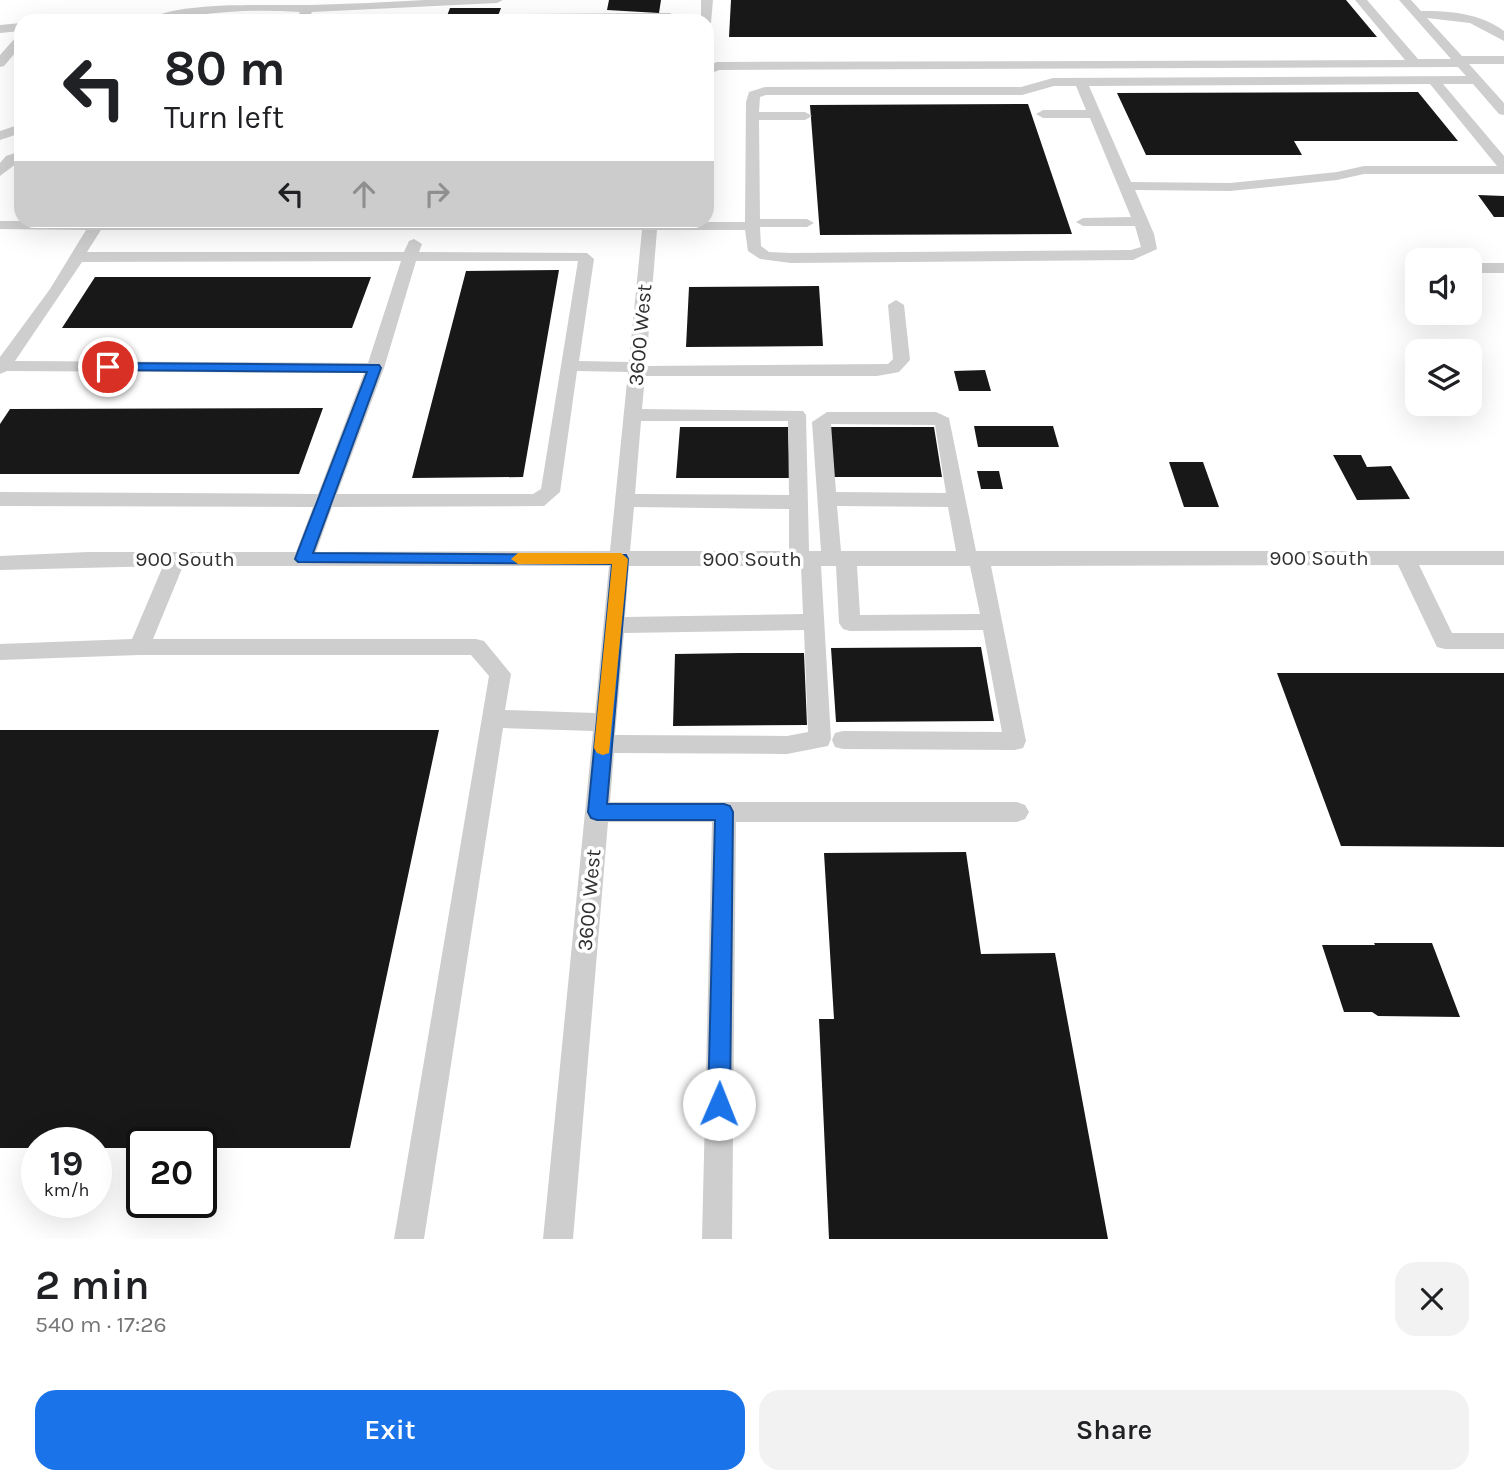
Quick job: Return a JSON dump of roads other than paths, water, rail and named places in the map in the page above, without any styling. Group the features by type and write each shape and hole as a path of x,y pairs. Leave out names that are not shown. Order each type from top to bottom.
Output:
{"street":[{"path":"176,14 286,7 308,9 497,0"},
{"path":"1361,0 1414,63"},
{"path":"1405,0 1488,93 1503,104"},
{"path":"422,14 427,3"},
{"path":"305,14 308,9"},
{"path":"1418,14 1469,17 1489,24 1504,37"},
{"path":"0,63 14,47"},
{"path":"714,68 1504,61"},
{"path":"1434,80 1504,168"},
{"path":"1082,82 1149,249 1133,255 791,258 765,256 752,248 752,116 754,95 765,91 1022,91 1053,82 1477,80"},
{"path":"1043,114 1095,114"},
{"path":"752,116 806,116"},
{"path":"0,172 11,159"},
{"path":"1125,186 1230,187 1337,176 1364,170 1504,168"},
{"path":"1083,222 1140,221"},
{"path":"714,224 807,223"},
{"path":"1,368 94,228"},
{"path":"303,559 374,368 419,228"},
{"name":"3600 West","path":"558,1239 633,415 653,228"},
{"path":"0,499 537,501 550,492 586,259 582,256 77,257"},
{"path":"1482,268 1504,268"},
{"path":"570,366 638,369 892,368 902,360 897,305"},
{"path":"1,368 374,368"},
{"path":"633,415 797,415 798,502 850,622 991,622"},
{"path":"492,719 605,733 787,745 820,738 814,622 827,499 821,422 824,419 936,418 943,422 957,500 991,622 1015,741 843,740"},
{"path":"827,499 957,500"},
{"path":"626,500 798,502"},
{"path":"1405,558 1445,640 1504,641"},
{"name":"900 South","path":"0,563 56,559 1504,558"},
{"path":"139,647 176,559"},
{"path":"614,625 814,622"},
{"path":"0,652 139,647 476,647 500,674 410,1239"},
{"path":"597,812 1017,812"},
{"path":"717,1239 724,812"}]}
